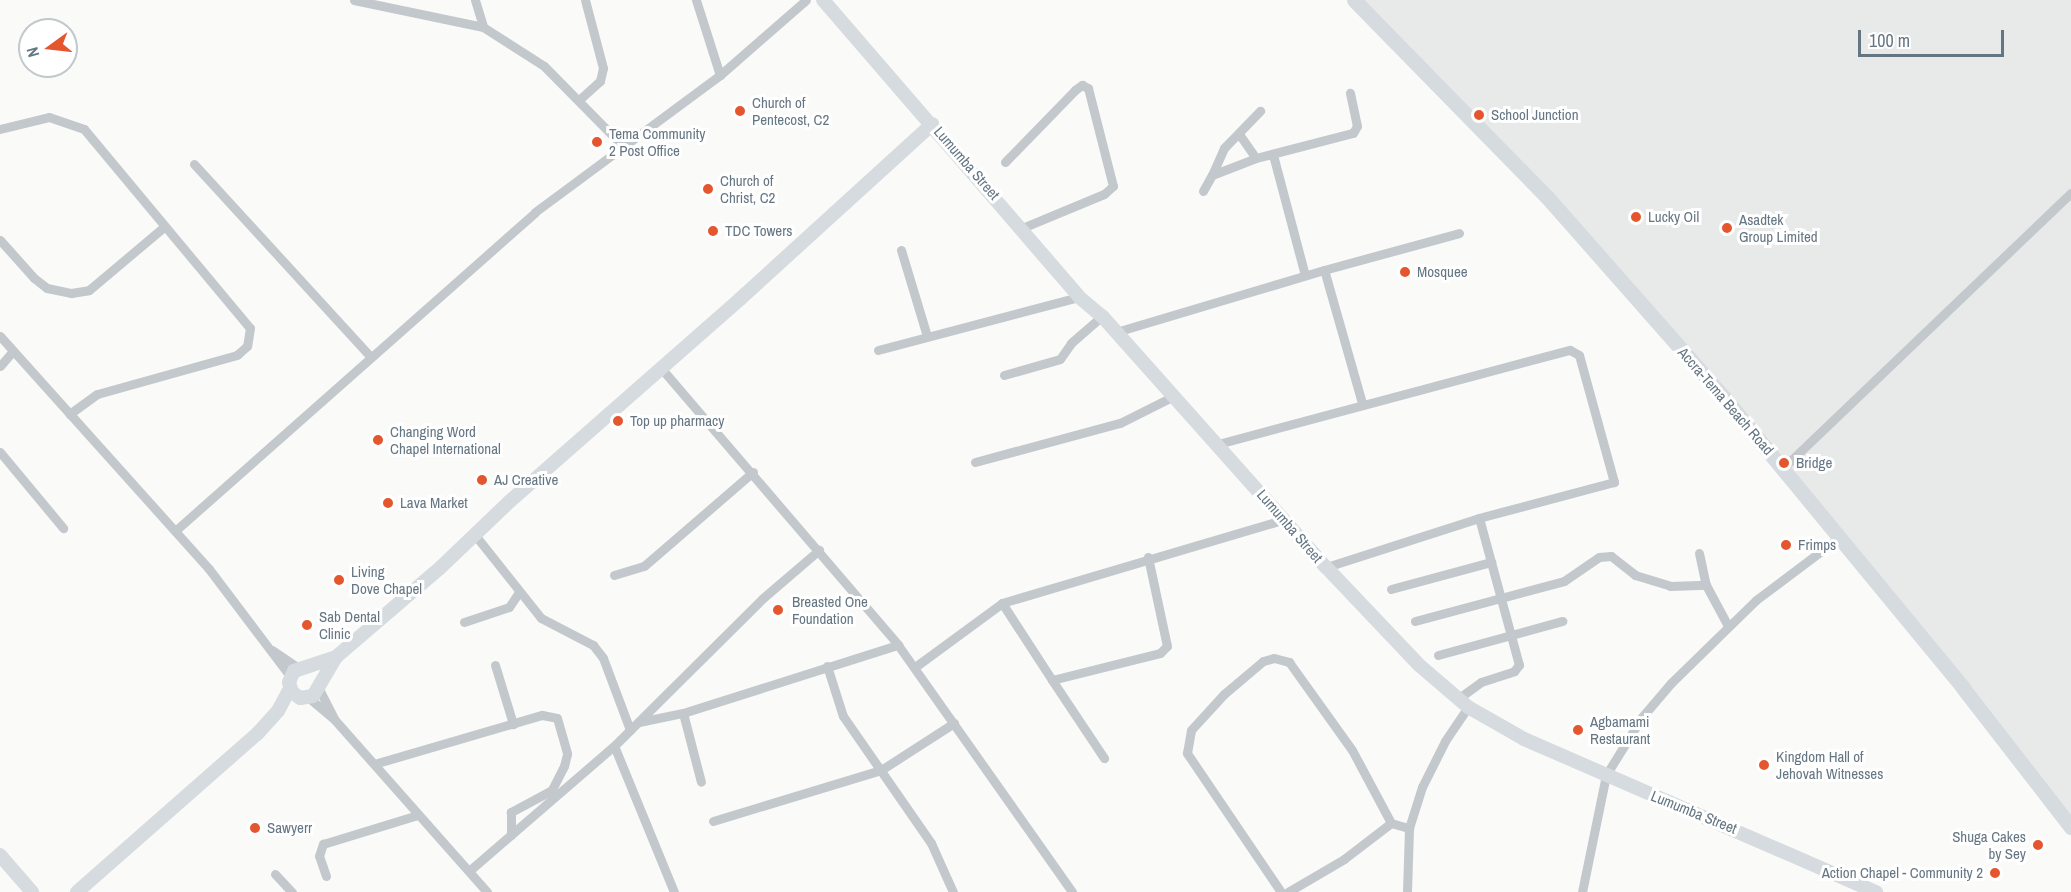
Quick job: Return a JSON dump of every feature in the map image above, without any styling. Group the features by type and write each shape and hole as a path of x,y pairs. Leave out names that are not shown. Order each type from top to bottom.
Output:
{"main road":[{"name":"Lumumba Street","path":"823,0 1022,228 1079,297 1102,316 1172,398 1218,444 1326,567 1419,665 1464,703 1524,739 1787,850 1876,892"},
{"name":"Accra-Tema Beach Road","path":"1354,0 1547,197 1784,468 2071,827"},
{"path":"77,892 278,711 305,683 475,535 932,124"},
{"path":"0,855 22,886 32,892"}],"street":[{"path":"354,0 483,27 544,66 580,99 625,148"},
{"path":"475,0 483,27"},
{"path":"580,99 600,81 603,68 585,0"},
{"path":"696,0 720,75"},
{"path":"175,531 535,212 625,148 720,75 806,0"},
{"path":"1005,162 1074,90 1082,86 1088,88 1113,186 1104,194 1022,228"},
{"path":"1212,175 1256,158 1353,133 1358,126 1350,93"},
{"path":"1203,191 1224,148 1260,111"},
{"path":"0,129 49,117 84,129 241,313 250,328 247,346 237,356 97,394 69,414"},
{"path":"1239,134 1256,158"},
{"path":"1273,155 1305,275"},
{"path":"194,164 370,356"},
{"path":"1784,468 2071,193"},
{"path":"0,240 34,278 47,288 71,293 89,290 165,226"},
{"path":"1116,332 1305,275 1460,233"},
{"path":"901,250 927,336"},
{"path":"1324,270 1362,403"},
{"path":"878,350 1079,297"},
{"path":"1004,375 1060,359 1071,343 1102,316"},
{"path":"0,336 175,531 229,593 272,650 305,683 487,892"},
{"path":"1218,444 1362,403 1570,350 1577,352 1614,482 1479,518 1326,567"},
{"path":"0,366 14,351"},
{"path":"661,368 753,472 898,645 1072,892"},
{"path":"975,462 1120,423 1172,398"},
{"path":"0,452 63,528"},
{"path":"614,575 644,566 753,472"},
{"path":"1407,892 1409,828 1430,767 1464,703 1481,682 1514,671 1520,665 1479,518"},
{"path":"915,667 1002,603 1148,557 1285,519"},
{"path":"475,535 541,618 593,645 603,658 630,730"},
{"path":"1582,892 1606,775 1664,691 1756,600 1840,537"},
{"path":"469,871 614,746 763,598 819,550"},
{"path":"1699,553 1706,585 1728,627"},
{"path":"1415,621 1564,581 1599,557 1611,556 1635,574 1670,586 1706,585"},
{"path":"1052,680 1166,648 1148,557"},
{"path":"1391,589 1491,562"},
{"path":"464,622 509,607 519,592"},
{"path":"1002,603 1104,758"},
{"path":"1437,655 1562,621"},
{"path":"638,722 682,713 898,645"},
{"path":"1281,892 1187,753 1191,730 1224,694 1263,661 1274,658 1289,662 1352,750 1391,822 1409,828"},
{"path":"495,664 513,724"},
{"path":"828,666 843,716 931,843 953,892"},
{"path":"682,713 701,782"},
{"path":"374,764 542,715 557,718 567,754 552,790 511,812 512,835"},
{"path":"713,821 881,770 954,723"},
{"path":"614,746 674,892"},
{"path":"326,876 319,856 323,844 418,815"},
{"path":"1288,892 1344,858 1391,822"},
{"path":"275,874 292,892"}],"shaded area":[{"path":"1355,0 2071,0 2071,833 1771,457 1488,136"}],"place":[{"name":"Church of Pentecost, C2","path":"740,111"},
{"name":"School Junction","path":"1479,115"},
{"name":"Tema Community 2 Post Office","path":"597,142"},
{"name":"Church of Christ, C2","path":"708,189"},
{"name":"Lucky Oil","path":"1636,217"},
{"name":"Asadtek Group Limited","path":"1727,228"},
{"name":"TDC Towers","path":"713,231"},
{"name":"Mosquee","path":"1405,272"},
{"name":"Top up pharmacy","path":"618,421"},
{"name":"Changing Word Chapel International","path":"378,440"},
{"name":"Bridge","path":"1784,463"},
{"name":"AJ Creative","path":"482,480"},
{"name":"Lava Market","path":"388,503"},
{"name":"Frimps","path":"1786,545"},
{"name":"Living Dove Chapel","path":"339,580"},
{"name":"Breasted One Foundation","path":"778,610"},
{"name":"Sab Dental Clinic","path":"307,625"},
{"name":"Agbamami Restaurant","path":"1578,730"},
{"name":"Kingdom Hall of Jehovah Witnesses","path":"1764,765"},
{"name":"Sawyerr","path":"255,828"},
{"name":"Shuga Cakes by Sey","path":"2038,845"},
{"name":"Action Chapel - Community 2","path":"1995,873"}]}
